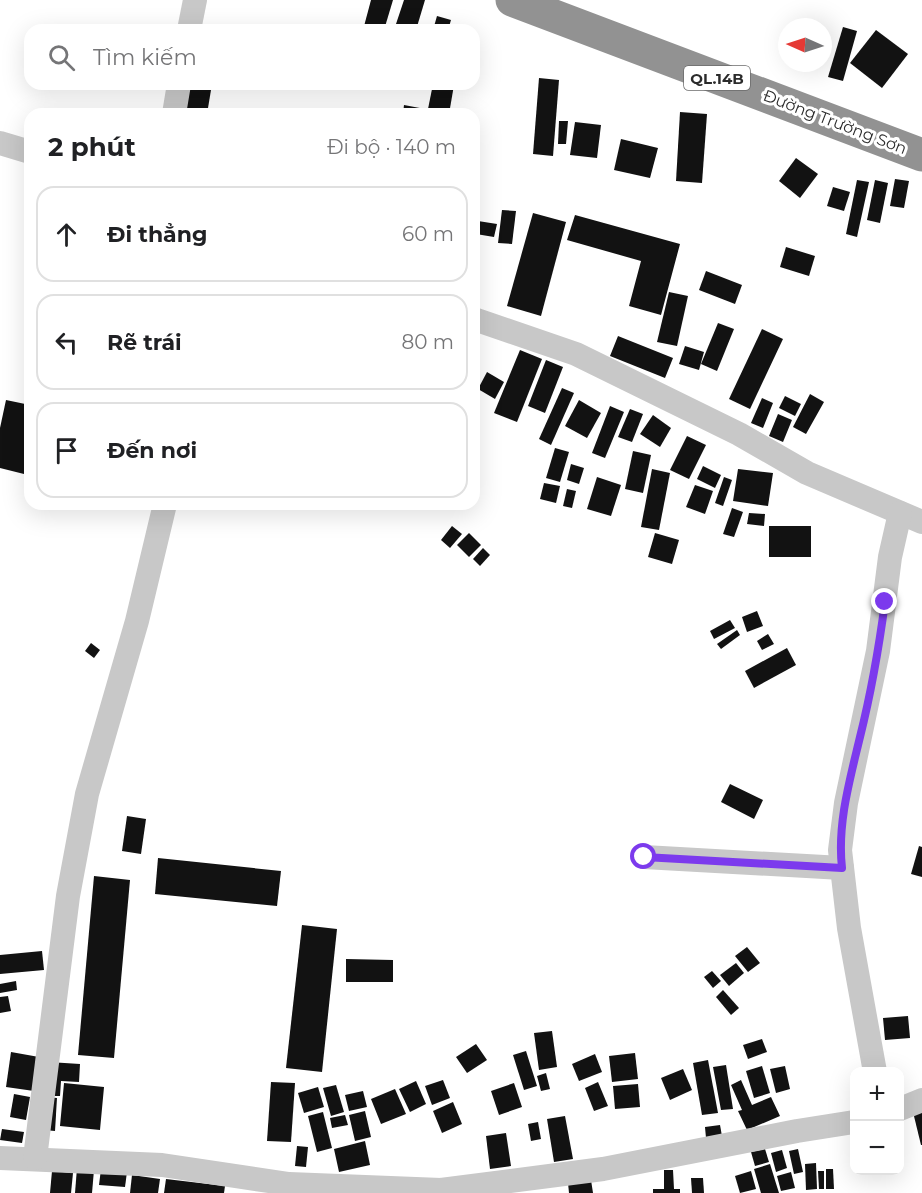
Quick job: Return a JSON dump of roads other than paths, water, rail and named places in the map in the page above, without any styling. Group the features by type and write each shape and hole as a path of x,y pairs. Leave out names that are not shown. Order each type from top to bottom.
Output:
{"highway":[{"name":"Đường Trường Sơn","path":"514,0 922,155"}],"street":[{"path":"190,24 195,0"},
{"path":"175,108 178,90"},
{"path":"0,143 24,150"},
{"path":"480,321 576,354 739,434 807,473 922,522"},
{"path":"35,1158 68,896 87,794 137,621 164,510"},
{"path":"874,1067 849,928 840,850 846,803 878,651 890,557 900,513"},
{"path":"644,857 842,868"},
{"path":"904,1107 922,1100"},
{"path":"0,1158 162,1165 289,1184 441,1190 603,1170 797,1131 850,1123"}]}
